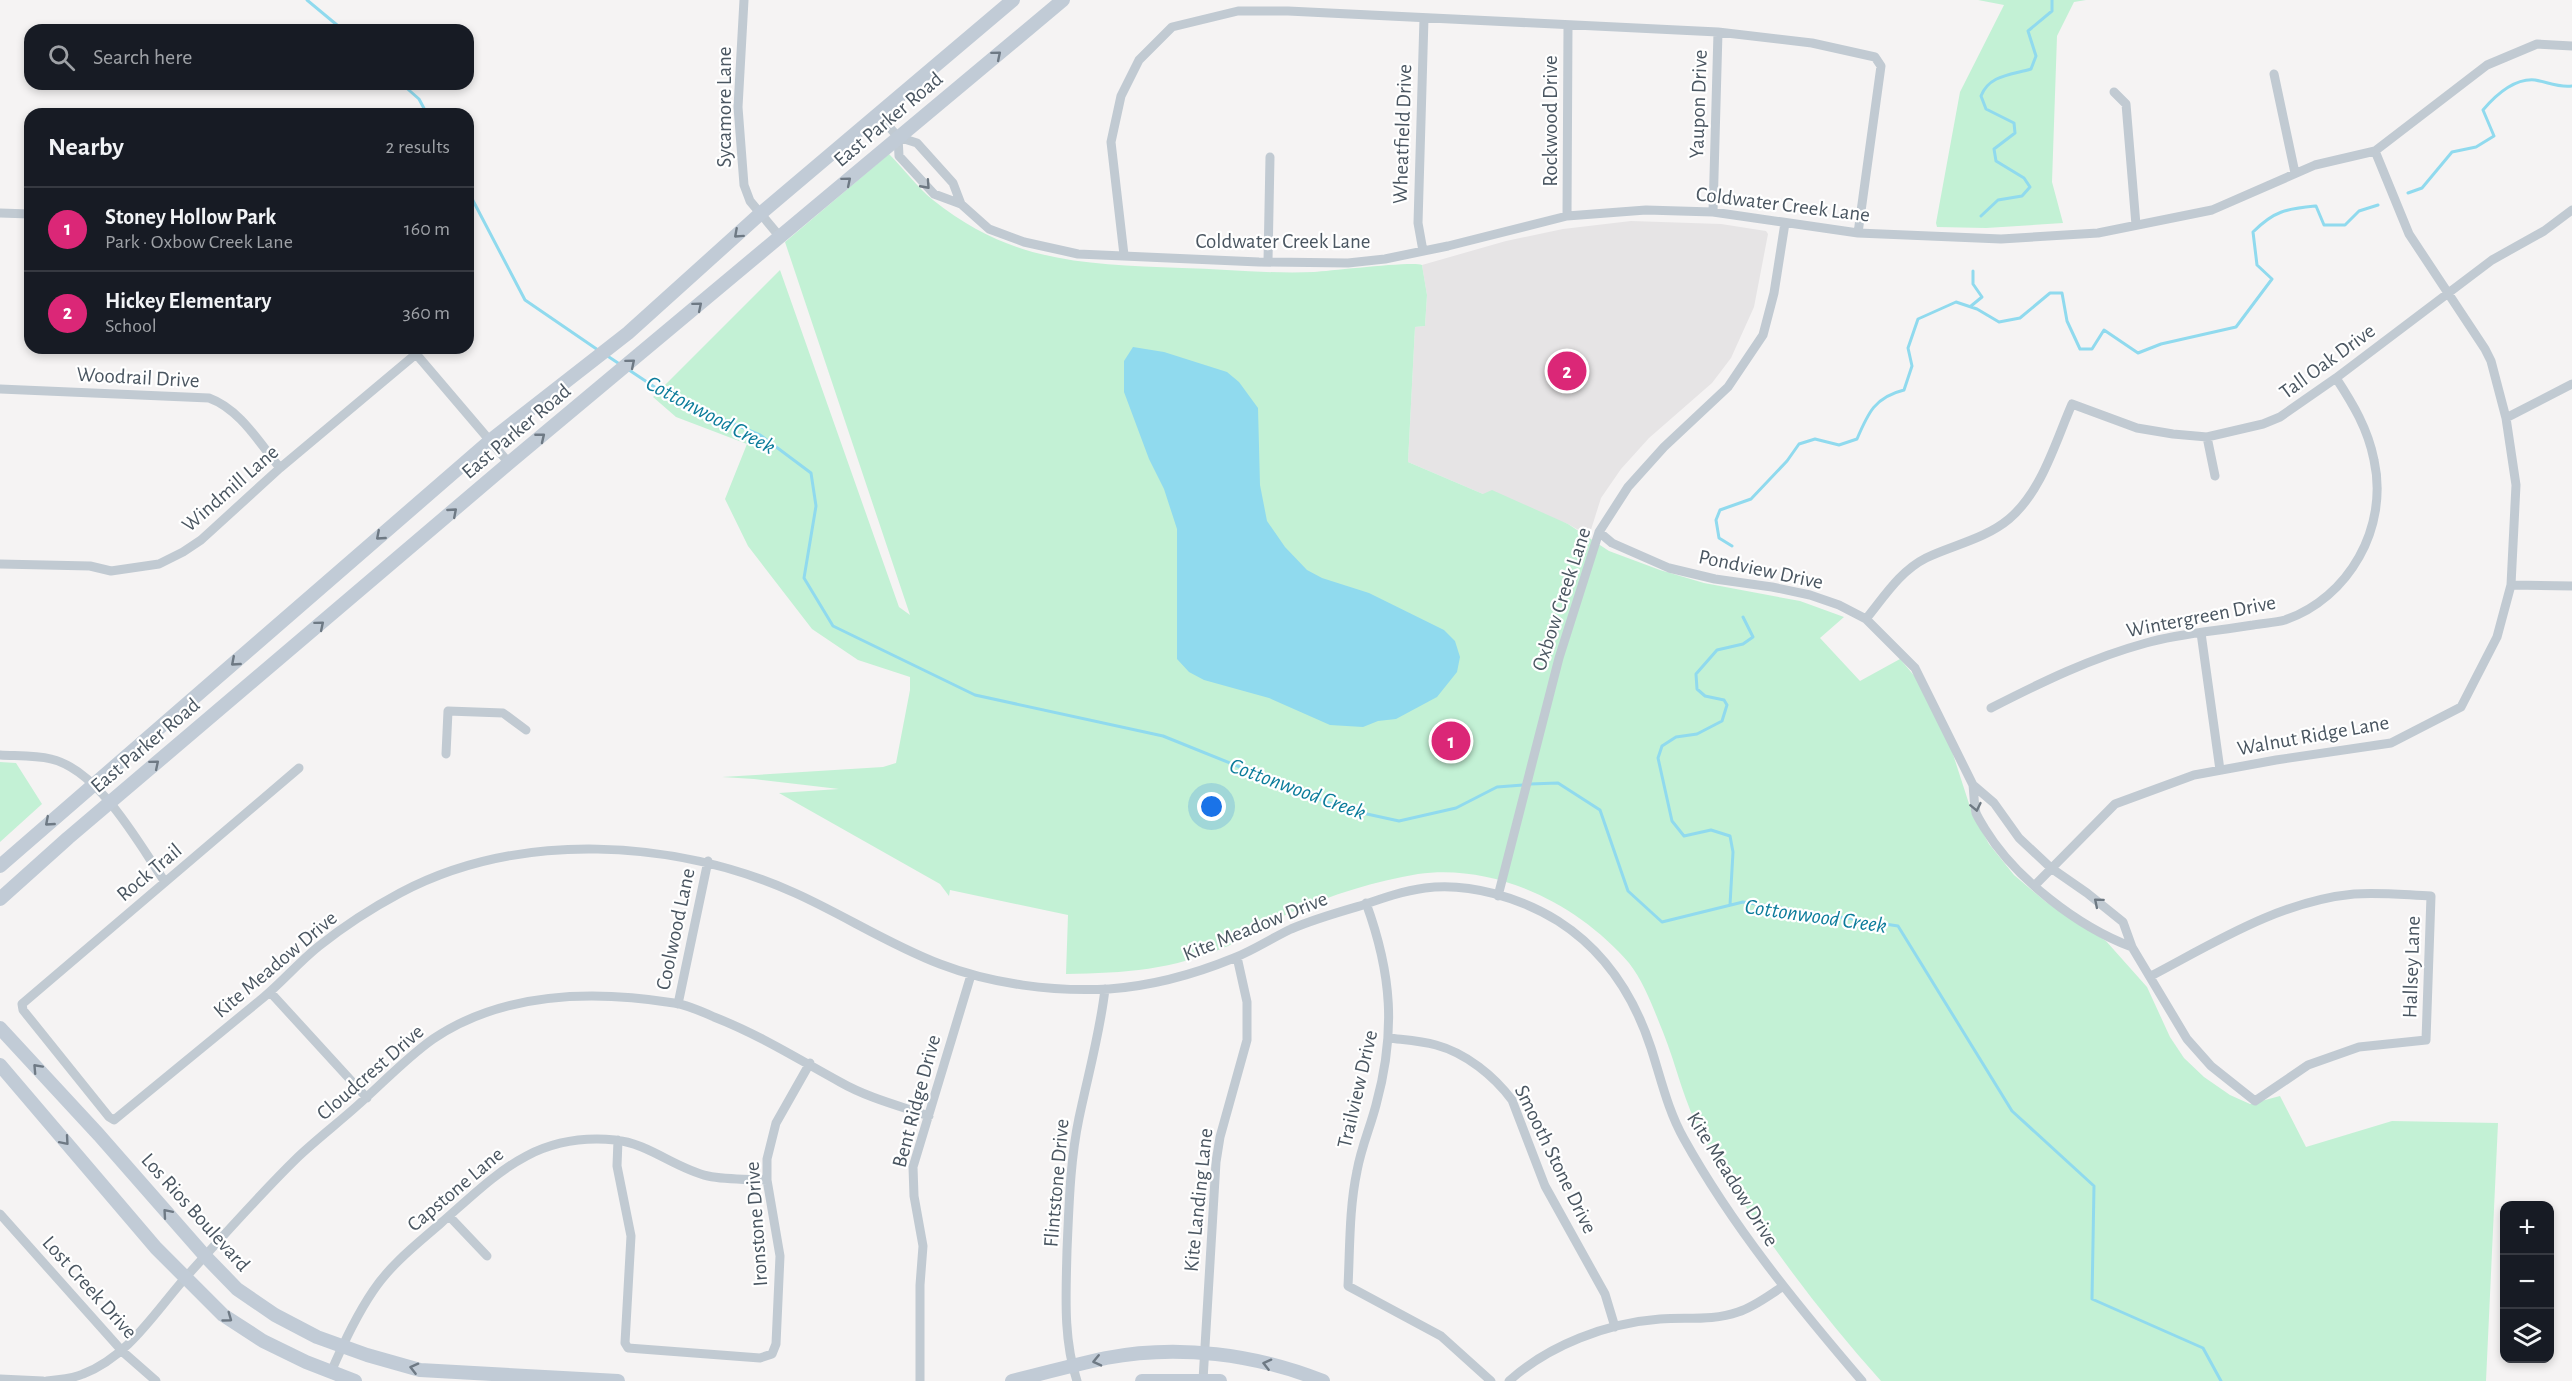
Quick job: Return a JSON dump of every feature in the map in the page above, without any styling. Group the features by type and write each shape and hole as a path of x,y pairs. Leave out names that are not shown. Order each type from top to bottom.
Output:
{"main road":[{"name":"East Parker Road","path":"0,866 491,440 628,333 760,213 1013,0"},
{"name":"East Parker Road","path":"0,899 509,463 1063,0"},
{"path":"279,624 296,645"},
{"name":"Los Rios Boulevard","path":"0,1028 99,1135 206,1257 237,1288 275,1315 316,1336 367,1355 420,1370 618,1381"},
{"path":"0,1065 156,1248 223,1315 253,1335 306,1362 355,1381"},
{"path":"1012,1381 1072,1366 1142,1353 1224,1355 1264,1362 1323,1381"},
{"path":"1142,1381 1221,1381"}],"street":[{"name":"Sycamore Lane","path":"744,0 739,86 740,149 746,191 760,213 780,237"},
{"path":"1124,255 1111,142 1121,96 1140,60 1173,27 1238,10 1718,32 1812,43 1875,57 1881,66 1858,233"},
{"name":"Wheatfield Drive","path":"1423,251 1418,223 1424,18"},
{"name":"Rockwood Drive","path":"1567,216 1568,25"},
{"name":"Yaupon Drive","path":"1713,212 1718,32"},
{"name":"Coldwater Creek Lane","path":"898,137 899,156 934,194 961,204 989,229 1024,242 1078,254 1348,263 1423,251 1567,216 1646,210 1713,212 1858,233 2001,239 2098,233 2212,210 2315,165 2375,151 2487,65 2537,44 2572,46"},
{"path":"2274,74 2295,173"},
{"path":"2114,92 2126,104 2136,225"},
{"name":"Coldwater Creek Lane","path":"878,114 898,137 917,143 953,183 961,204"},
{"name":"Walnut Ridge Lane","path":"2035,885 2115,804 2194,775 2391,743 2461,707 2497,637 2511,585 2517,484 2506,418 2491,361 2449,292 2409,234 2375,151"},
{"path":"1268,261 1270,157"},
{"name":"Tall Oak Drive","path":"1866,619 1903,574 1924,559 1984,534 2008,520 2022,506 2035,490 2072,404 2138,428 2207,437 2237,432 2280,417 2336,378 2492,260 2544,231 2572,210"},
{"path":"0,213 24,214"},
{"name":"Oxbow Creek Lane","path":"1497,896 1537,748 1558,658 1599,532 1628,487 1664,447 1728,387 1763,335 1774,293 1785,223"},
{"name":"Windmill Lane","path":"0,564 90,566 111,571 159,564 201,540 410,354"},
{"path":"416,354 509,463"},
{"name":"Wintergreen Drive","path":"1991,708 2064,671 2107,655 2149,642 2283,620 2304,612 2329,596 2361,555 2371,530 2376,500 2375,462 2364,426 2336,378"},
{"path":"2506,418 2572,384"},
{"name":"Woodrail Drive","path":"0,389 209,398 222,403 233,412 280,468"},
{"path":"2207,437 2215,476"},
{"name":"Pondview Drive","path":"1599,532 1612,543 1669,568 1714,579 1772,587 1810,596 1839,605 1866,619 1915,668 1973,785 1976,814 1995,845 2013,867 2035,885 2108,938 2132,947"},
{"path":"2511,585 2572,586"},
{"path":"2201,633 2220,770"},
{"path":"446,754 448,711 503,713 526,730"},
{"path":"0,755 51,759 66,765 93,784 111,802 165,882"},
{"name":"Rock Trail","path":"114,1120 108,1117 23,1011 22,1004 299,768"},
{"name":"Pondview Drive","path":"1973,785 1994,803 2019,838 2051,868 2087,893 2122,922 2132,947 2187,1039 2211,1066 2255,1101"},
{"name":"Kite Meadow Drive","path":"114,1120 270,992 318,947 360,917 403,891 476,865 531,854 577,849 624,849 708,861 791,891 936,963 971,975 1050,988 1105,989 1169,979 1237,957 1299,926 1392,895 1430,887 1467,889 1522,903 1559,922 1591,946 1614,971 1644,1027 1671,1112 1684,1141 1762,1262 1862,1381"},
{"name":"Coolwood Lane","path":"678,1004 708,861"},
{"name":"Hallsey Lane","path":"2151,976 2254,922 2308,904 2354,894 2431,896 2426,1040 2359,1047 2308,1065 2255,1101"},
{"name":"Trailview Drive","path":"1366,903 1377,932 1387,972 1389,1038 1376,1106 1362,1144 1356,1173 1352,1200 1348,1286 1441,1336 1491,1381"},
{"name":"Kite Landing Lane","path":"1203,1380 1216,1162 1220,1137 1247,1040 1247,1002 1237,957"},
{"name":"Bent Ridge Drive","path":"920,1381 920,1285 923,1246 914,1196 913,1167 971,975"},
{"name":"Flintstone Drive","path":"1077,1381 1072,1366 1065,1311 1069,1200 1079,1120 1101,1027 1105,989"},
{"path":"270,992 367,1098"},
{"name":"Cloudcrest Drive","path":"0,1379 45,1381 81,1375 123,1352 186,1277 298,1157 367,1098 409,1057 436,1037 470,1020 506,1007 543,999 578,995 614,995 678,1004 736,1025 810,1063 842,1083 886,1102 929,1116"},
{"name":"Smooth Stone Drive","path":"1389,1038 1437,1045 1458,1054 1504,1089 1512,1100 1545,1186 1605,1294 1615,1327"},
{"name":"Ironstone Drive","path":"618,1140 617,1166 631,1236 625,1343 628,1348 760,1358 772,1354 776,1344 780,1256 767,1180 767,1159 777,1123 810,1063"},
{"name":"Capstone Lane","path":"331,1372 373,1291 388,1270 477,1190 527,1154 567,1142 593,1139 618,1140 650,1151 707,1176 767,1180"},
{"name":"Lost Creek Drive","path":"0,1214 123,1352 156,1381"},
{"path":"449,1216 487,1256"},
{"path":"1509,1381 1538,1360 1573,1341 1615,1327 1659,1319 1726,1316 1751,1307 1782,1287"}],"shaded area":[{"path":"1631,221 1721,224 1766,231 1768,234 1754,307 1731,358 1712,383 1649,438 1621,469 1601,498 1589,536 1568,524 1483,494 1408,462 1415,327 1425,326 1427,295 1422,265 1506,241 1563,229"}],"green space":[{"path":"1978,0 2086,0 2074,2 2057,36 2052,182 2063,223 1986,228 1937,227 1960,92 2004,5"},
{"path":"889,154 927,195 963,221 992,237 1022,249 1052,257 1114,265 1281,272 1314,272 1404,264 1422,265 1427,295 1425,326 1415,327 1408,462 1483,494 1492,490 1568,524 1609,551 1660,570 1704,583 1800,601 1844,617 1820,638 1860,681 1900,659 1917,679 1940,714 1972,813 1989,844 2014,875 2046,902 2106,941 2147,987 2170,1037 2184,1058 2204,1077 2230,1095 2250,1104 2280,1096 2306,1147 2392,1121 2498,1123 2486,1381 1881,1381 1785,1263 1721,1168 1696,1123 1656,1015 1644,987 1629,963 1609,942 1561,906 1506,882 1477,875 1448,872 1418,874 1354,889 1322,900 1284,916 1228,946 1188,960 1148,969 1066,974 1068,915 950,890 949,896 940,884 779,793 839,789 722,777 883,767 896,763 910,690 910,677 858,660 812,629 748,546 725,499 747,444 676,417 653,397 780,270 899,607 910,615 785,242"},
{"path":"0,762 16,763 42,804 0,842"}],"water":[{"path":"1133,347 1164,352 1227,372 1239,382 1258,408 1260,485 1267,521 1285,547 1307,570 1322,578 1369,593 1444,630 1455,641 1460,657 1457,672 1437,697 1396,719 1378,721 1363,727 1330,725 1269,698 1204,680 1189,672 1177,659 1177,529 1164,489 1149,459 1124,392 1124,361"}],"waterway":[{"name":"Cottonwood Creek","path":"307,0 336,24"},
{"path":"1981,216 1998,200 2022,196 2030,187 2024,178 1996,161 1994,149 2015,133 2014,123 1986,109 1981,96 1989,84 1995,80 2031,69 2036,56 2028,31 2052,11 2052,0"},
{"path":"2408,193 2422,188 2452,152 2476,147 2494,136 2483,110 2493,99 2512,85 2535,80 2572,86"},
{"name":"Cottonwood Creek","path":"409,90 419,99 424,108"},
{"name":"Cottonwood Creek","path":"474,202 525,300 598,350"},
{"path":"1732,546 1719,538 1716,520 1720,510 1751,499 1787,461 1799,444 1815,439 1839,445 1857,439 1874,407 1886,397 1904,390 1912,366 1908,348 1918,319 1956,302 1977,309 1999,322 2020,318 2050,293 2062,293 2067,321 2080,349 2092,349 2104,330 2138,353 2161,344 2236,327 2272,279 2257,265 2253,232 2268,219 2289,210 2316,206 2324,225 2345,225 2359,211 2378,205"},
{"path":"1971,306 1982,297 1973,284 1973,271"},
{"name":"Cottonwood Creek","path":"606,355 621,365"},
{"name":"Cottonwood Creek","path":"629,370 668,396 760,435 811,473 816,506 804,578 833,626 975,695 1163,736 1344,809 1399,821 1456,808 1497,787 1523,785"},
{"path":"1730,905 1733,852 1730,836 1711,830 1684,836 1672,821 1658,758 1662,746 1676,737 1697,734 1722,721 1727,705 1724,700 1705,696 1697,689 1696,674 1717,650 1743,644 1753,637 1743,617"},
{"name":"Cottonwood Creek","path":"1530,784 1558,783 1600,810 1628,891 1662,922 1743,902 1898,926 2012,1111 2094,1186 2092,1299 2203,1348 2221,1381"}],"place":[{"name":"Hickey Elementary","path":"1567,371"},
{"name":"Stoney Hollow Park","path":"1451,741"}]}
